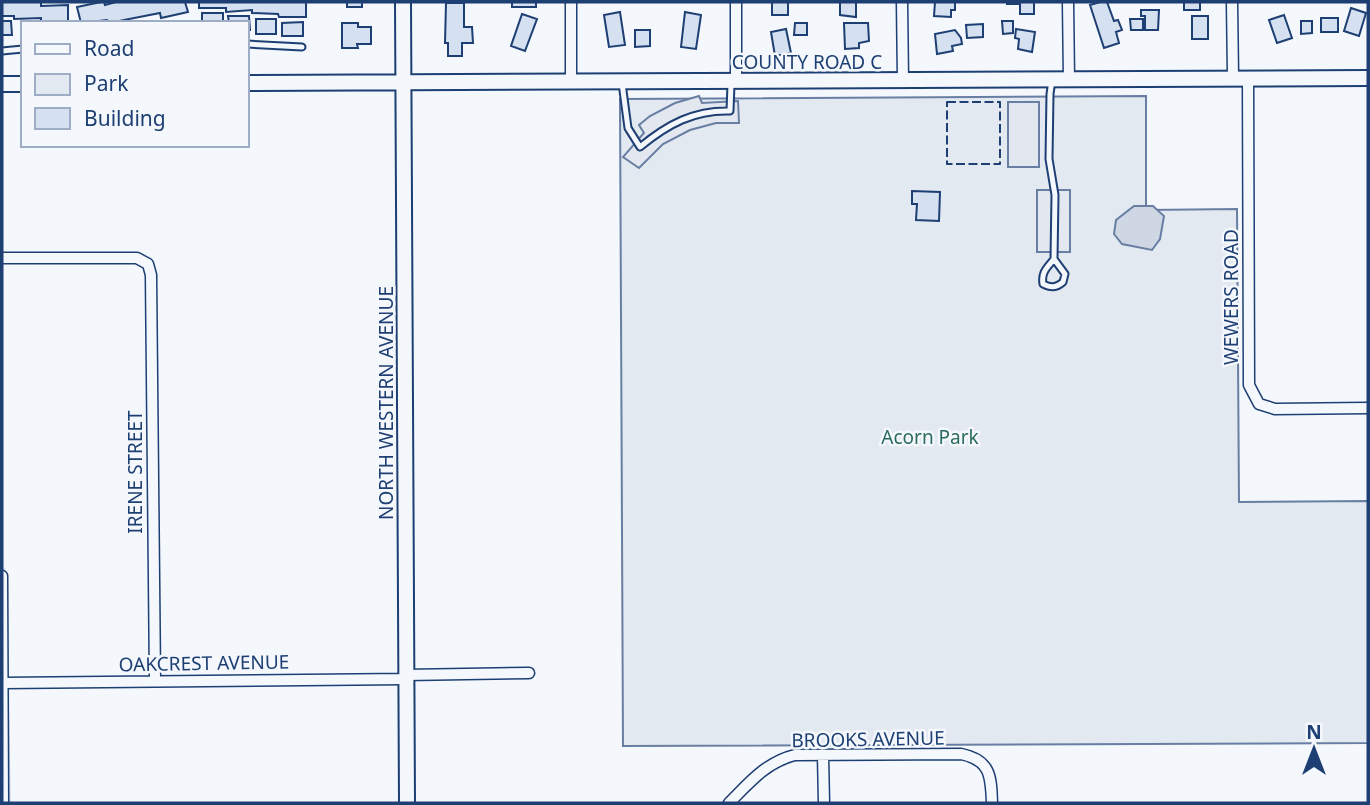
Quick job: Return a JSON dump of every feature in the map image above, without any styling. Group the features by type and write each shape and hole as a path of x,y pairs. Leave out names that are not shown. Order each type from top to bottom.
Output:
{"main road":[{"name":"NORTH WESTERN AVENUE","path":"403,2 407,803"},
{"name":"COUNTY ROAD C","path":"248,83 1368,78"},
{"path":"2,84 21,84"}],"street":[{"path":"570,2 571,83"},
{"path":"734,82 736,2"},
{"path":"902,2 903,81"},
{"path":"1068,2 1069,80"},
{"path":"1232,2 1233,77"},
{"name":"WEWERS ROAD","path":"1248,77 1249,385 1259,404 1275,409 1368,408"},
{"name":"IRENE STREET","path":"2,258 137,258 148,264 151,275 155,681"},
{"path":"2,576 4,803"},
{"name":"OAKCREST AVENUE","path":"3,682 529,673"},
{"name":"BROOKS AVENUE","path":"729,803 766,767 795,755 961,754 971,756 988,770 992,803"},
{"path":"823,755 824,803"}],"lane":[{"path":"248,44 302,47"},
{"path":"2,51 21,49"},
{"path":"1052,80 1049,159 1055,195 1054,259 1065,274 1063,282 1057,287 1049,287 1043,284 1041,277 1054,259"},
{"path":"622,83 628,128 640,147 661,130 678,121 710,111 730,111 734,82"}],"green space":[{"name":"Acorn Park","path":"1146,96 1146,210 1237,209 1239,502 1368,501 1368,743 623,746 620,99"}],"shaded area":[{"path":"699,96 702,103 738,101 739,123 716,123 690,130 663,144 639,168 623,157 644,133 639,125 650,116 675,103"},
{"path":"1008,102 1039,102 1039,167 1008,167"},
{"path":"1037,190 1070,190 1070,252 1037,252"},
{"path":"1134,206 1153,206 1164,216 1160,239 1152,250 1122,244 1114,234 1116,220"}],"building":[{"path":"2,2 41,2 41,6 68,5 68,21 2,16"},
{"path":"101,2 105,5 116,2 185,2 188,12 161,18 160,13 119,21 80,21 77,7"},
{"path":"199,2 306,2 306,17 279,17 278,14 252,13 252,10 226,12 226,8 199,8"},
{"path":"347,2 362,2 362,7 347,7"},
{"path":"512,2 536,2 536,7 512,7"},
{"path":"772,2 788,2 788,15 772,15"},
{"path":"840,2 856,2 856,17 840,15"},
{"path":"935,2 955,2 951,17 934,16"},
{"path":"1007,2 1034,2 1034,14 1020,14 1020,4"},
{"path":"1107,2 1114,21 1118,20 1122,30 1116,32 1119,43 1104,48 1090,5"},
{"path":"1184,2 1200,2 1200,10 1184,10"},
{"path":"446,3 464,3 464,27 472,27 473,43 462,43 462,56 448,56 448,43 445,43"},
{"path":"1351,8 1366,13 1359,36 1344,31"},
{"path":"1141,10 1159,10 1158,30 1145,30 1145,16 1141,16"},
{"path":"620,12 625,45 609,47 604,15"},
{"path":"685,12 701,15 696,49 681,47"},
{"path":"202,13 223,13 223,21 202,21"},
{"path":"522,14 537,19 525,51 511,46"},
{"path":"1284,15 1292,38 1277,43 1269,20"},
{"path":"228,16 249,16 250,30 248,21 229,21"},
{"path":"1192,16 1208,16 1208,39 1192,39"},
{"path":"1321,18 1338,18 1338,32 1321,32"},
{"path":"256,19 276,19 276,34 256,34"},
{"path":"1130,19 1143,19 1143,30 1131,30"},
{"path":"2,21 11,21 12,35 2,35"},
{"path":"1002,21 1013,21 1013,33 1003,34"},
{"path":"1301,21 1312,21 1312,33 1301,34"},
{"path":"303,22 303,36 282,36 282,23"},
{"path":"342,23 358,23 358,27 371,27 371,44 357,44 358,48 342,48"},
{"path":"795,23 807,23 807,35 794,35"},
{"path":"844,23 868,23 869,41 859,43 859,48 845,49"},
{"path":"983,24 983,37 967,38 966,25"},
{"path":"786,29 791,53 775,56 771,32"},
{"path":"1016,29 1035,32 1032,52 1018,49"},
{"path":"635,30 650,30 650,46 635,47"},
{"path":"955,30 962,44 952,46 953,51 937,54 935,34"},
{"path":"912,191 940,192 939,221 916,220 917,204 912,204"}],"waterway":[{"path":"2,568 6,577"},
{"path":"7,686 9,803"}],"fence":[{"path":"947,102 1000,102 1000,164 947,164 947,102"}]}
